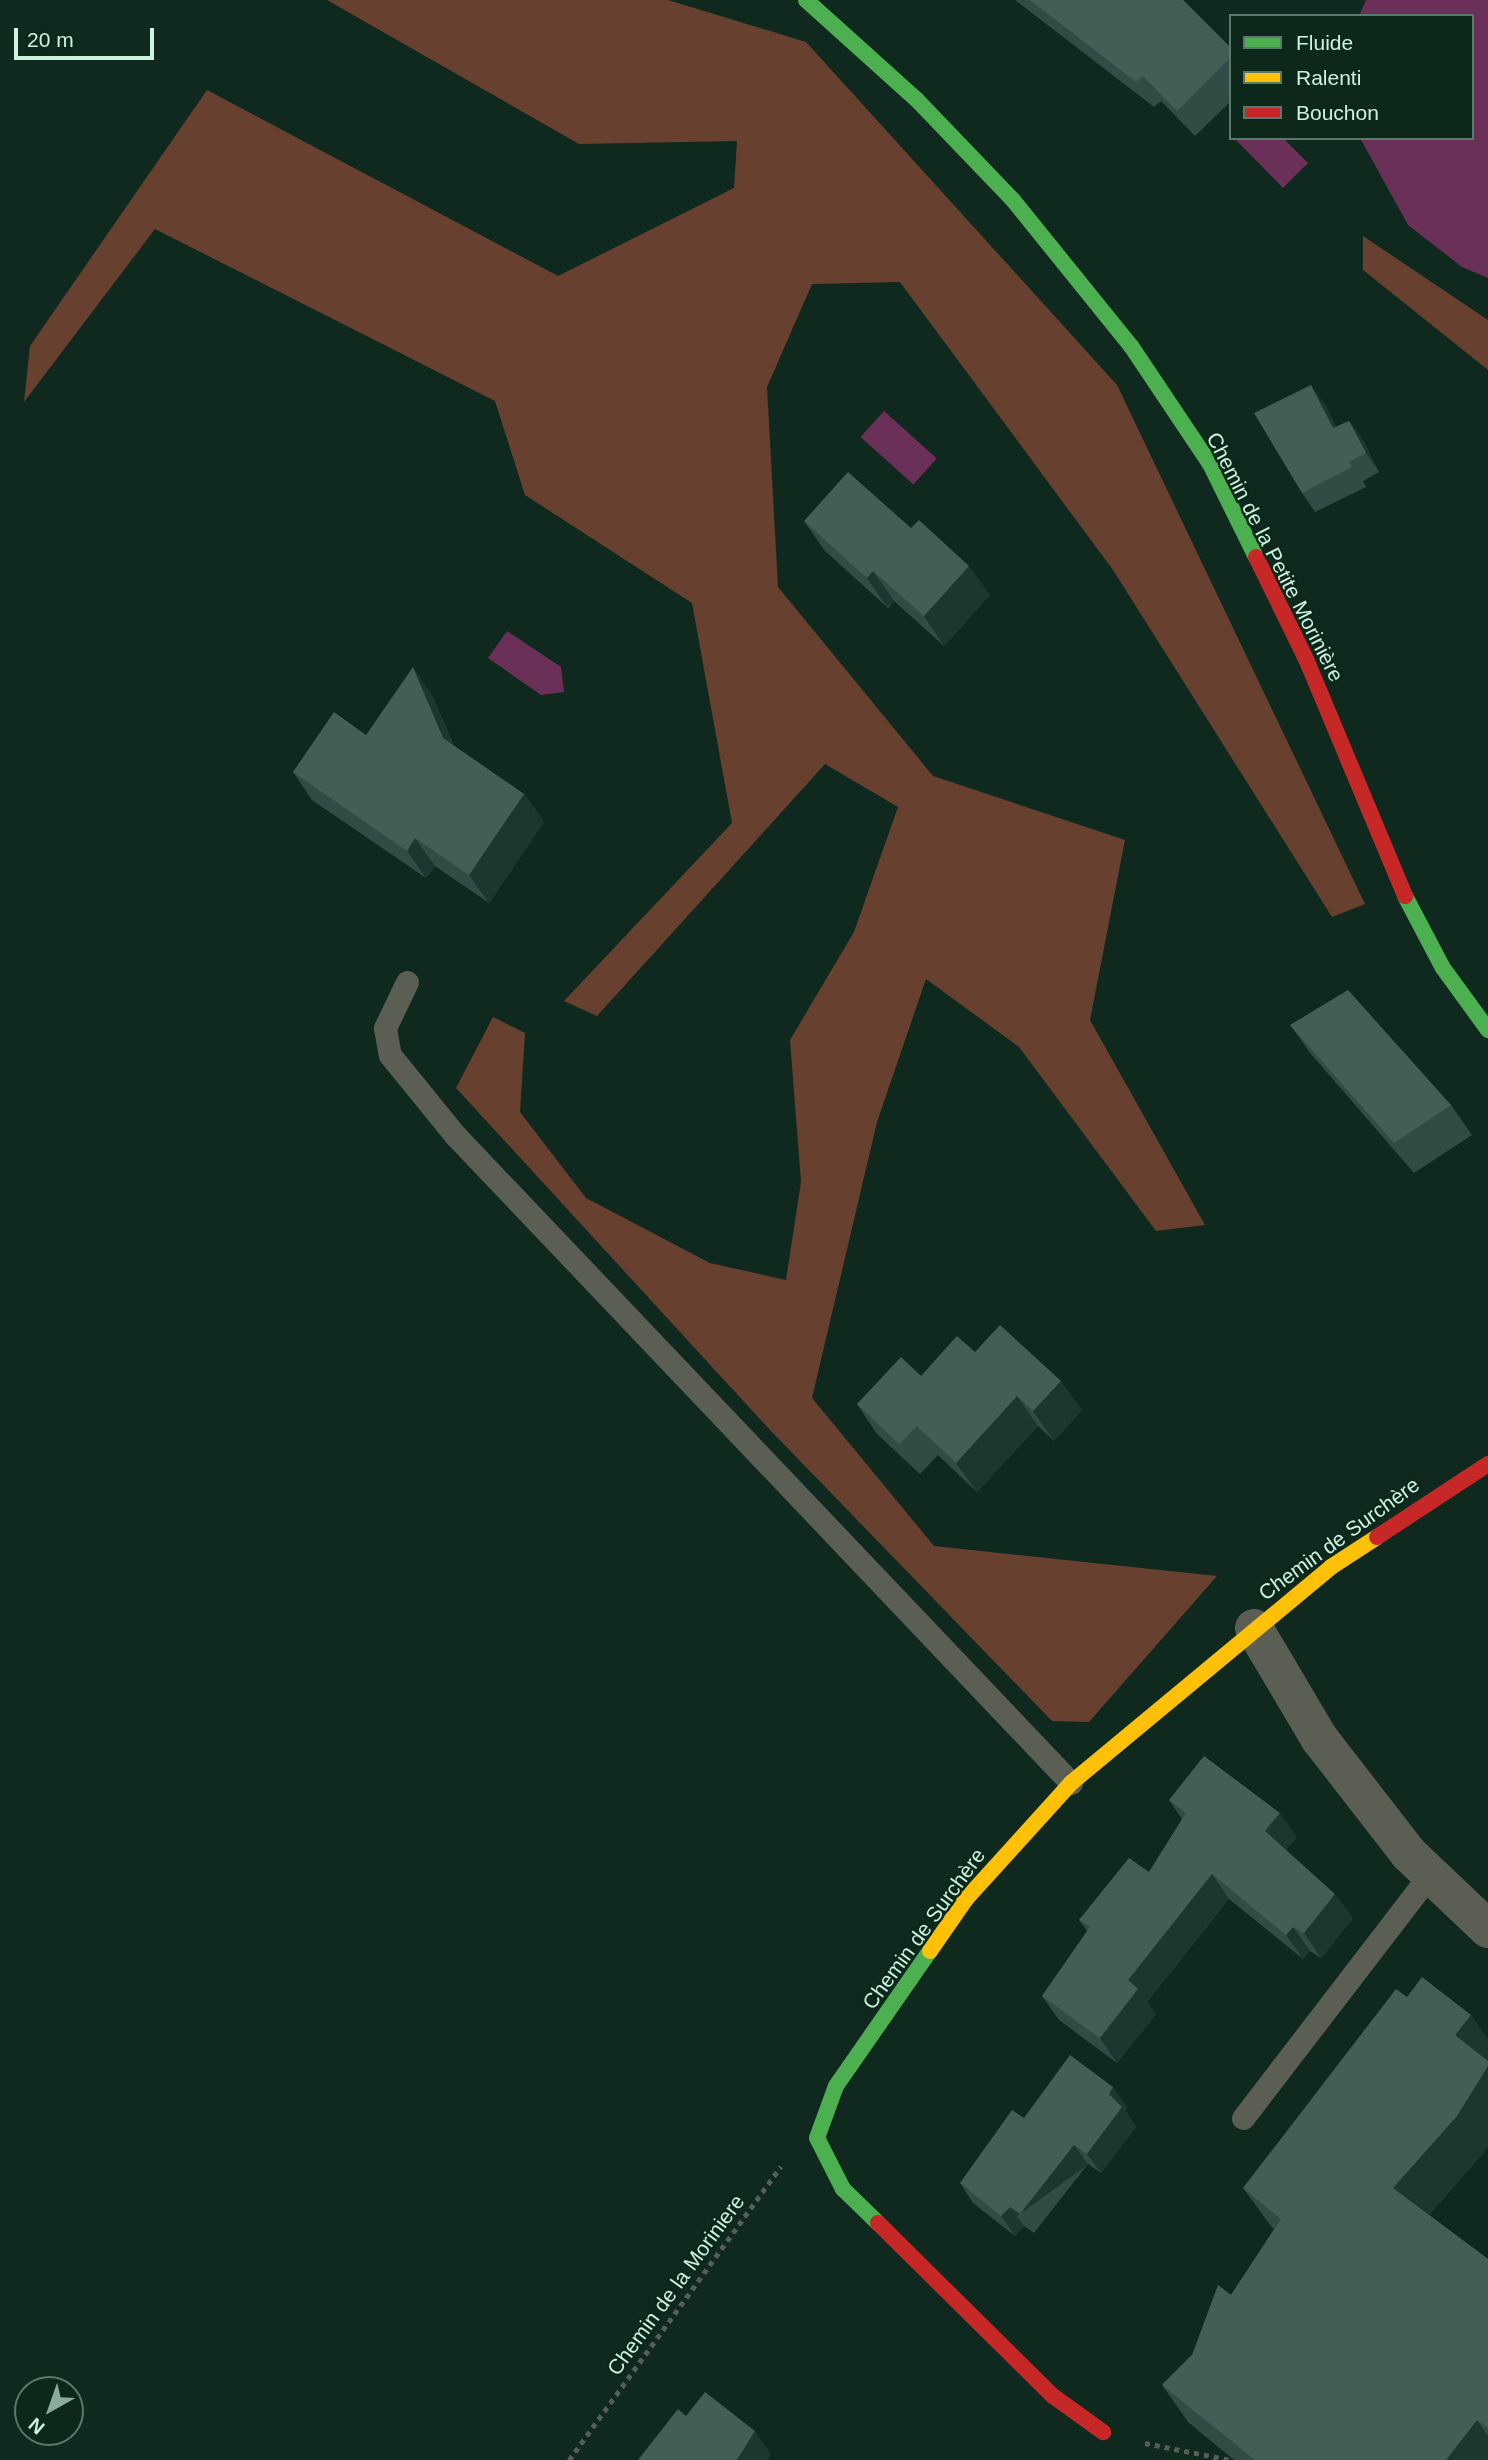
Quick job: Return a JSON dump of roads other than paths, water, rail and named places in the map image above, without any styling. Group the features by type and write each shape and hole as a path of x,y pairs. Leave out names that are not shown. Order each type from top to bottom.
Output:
{"street":[{"name":"Chemin de la Petite Morinière","path":"806,0 918,100 1013,200 1132,346 1210,464 1306,659 1399,885 1443,968 1488,1030"},
{"name":"Chemin de Surchère","path":"1103,2432 1053,2396 843,2189 817,2138 836,2086 966,1899 1071,1783 1254,1628 1331,1567 1488,1464"},
{"path":"1254,1628 1319,1738 1430,1874 1488,1929"}],"lane":[{"path":"407,982 385,1028 390,1055 455,1135 1071,1783"},
{"path":"1242,2118 1430,1874"}]}
